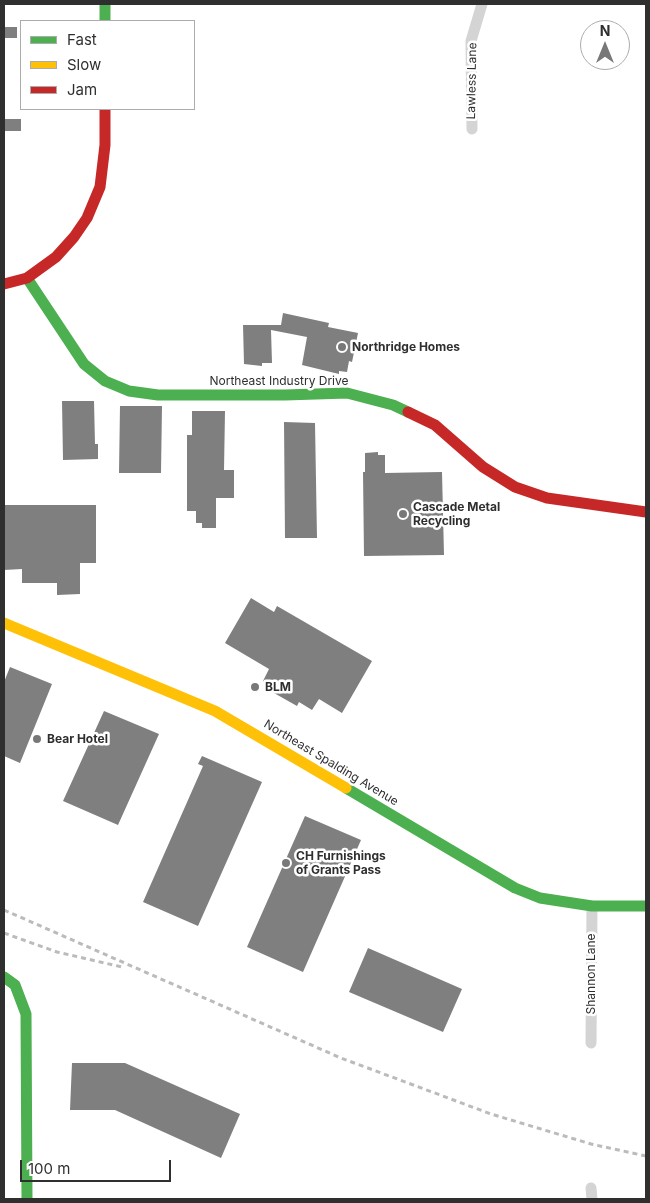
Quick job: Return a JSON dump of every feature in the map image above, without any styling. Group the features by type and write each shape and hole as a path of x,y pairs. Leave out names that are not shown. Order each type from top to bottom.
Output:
{"street":[{"path":"105,4 105,20"},
{"name":"Lawless Lane","path":"472,129 472,41 482,4"},
{"path":"4,284 27,278 56,257 74,237 87,218 100,187 105,145 105,110"},
{"name":"Northeast Industry Drive","path":"27,278 58,328 84,364 104,381 128,391 158,395 347,393 393,405 435,425 482,467 515,487 547,498 646,512"},
{"name":"Northeast Spalding Avenue","path":"4,623 215,710 515,888 540,898 592,906 646,906"},
{"name":"Shannon Lane","path":"591,1043 592,906"},
{"path":"4,977 15,985 26,1014 27,1199"}],"building":[{"path":"4,27 17,27 17,38 4,38"},
{"path":"4,119 21,119 21,131 4,131"},
{"path":"283,313 329,323 328,327 358,333 352,362 349,361 347,372 339,371 339,374 302,365 307,337 271,330 272,363 262,363 262,366 244,364 243,325 281,325"},
{"path":"62,401 94,401 95,444 98,444 98,459 63,460"},
{"path":"120,406 162,406 161,473 119,473"},
{"path":"192,411 225,411 224,470 234,470 234,498 216,498 216,528 202,528 202,523 196,523 196,511 187,511 187,435 192,435"},
{"path":"284,422 315,423 317,538 285,538"},
{"name":"Cascade Metal Recycling","path":"378,452 378,455 385,455 385,473 442,472 444,555 364,556 363,472 365,472 365,453"},
{"path":"4,505 96,505 96,563 80,563 80,594 57,595 57,583 22,583 22,569 4,570"},
{"path":"251,598 274,612 277,606 372,661 342,713 319,699 312,710 299,702 297,706 274,693 276,689 263,681 269,669 225,643"},
{"path":"10,667 52,684 20,763 4,756 4,682"},
{"path":"104,711 159,734 118,825 63,801"},
{"path":"202,756 262,782 198,926 143,902 203,766 198,764"},
{"path":"305,816 361,840 303,972 247,947"},
{"path":"368,948 462,989 443,1032 349,992"},
{"path":"72,1063 125,1063 240,1114 221,1158 115,1110 70,1110"}],"railway":[{"path":"4,910 341,1058 491,1114 591,1144 646,1156"},
{"path":"4,933 57,952 122,967"}],"traffic: fast":[{"path":"105,4 105,20"},
{"path":"27,278 84,364 105,381 129,391 158,395 347,393 393,405 408,412"},
{"path":"346,788 515,888 540,898 592,906 646,906"},
{"path":"4,977 15,985 26,1014 27,1199"}],"traffic: slow":[{"path":"4,623 215,711 346,788"}],"traffic: jam":[{"path":"4,284 27,278 56,257 74,237 87,218 100,187 105,145 105,110"},
{"path":"408,412 435,425 483,467 515,487 547,498 646,512"}],"place":[{"name":"Northridge Homes","path":"342,347"},
{"name":"Cascade Metal Recycling","path":"403,514"},
{"name":"BLM","path":"255,687"},
{"name":"Bear Hotel","path":"37,739"},
{"name":"CH Furnishings of Grants Pass","path":"286,863"}]}
